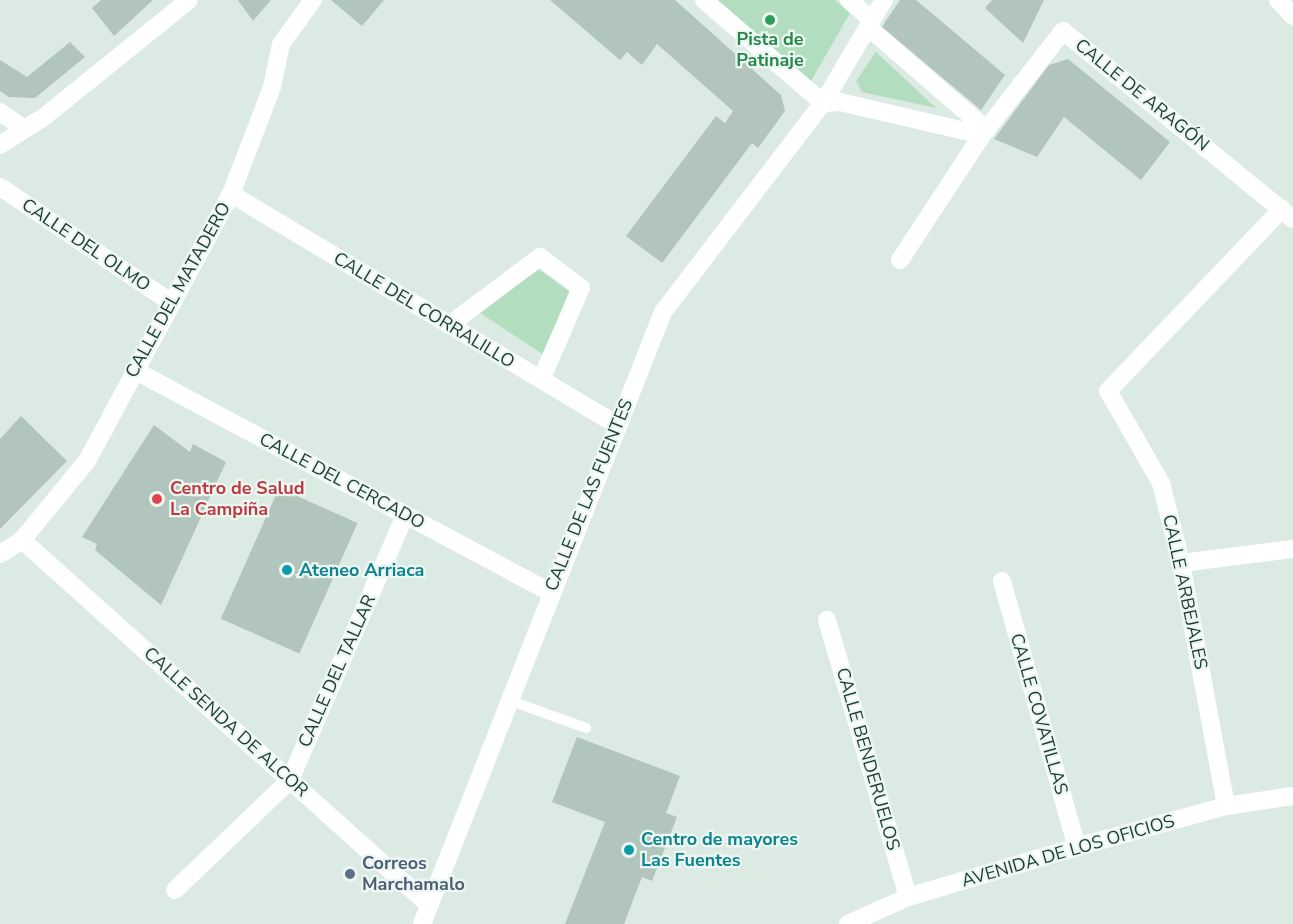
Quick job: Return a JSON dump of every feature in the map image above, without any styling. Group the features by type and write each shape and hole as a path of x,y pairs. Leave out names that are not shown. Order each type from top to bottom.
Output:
{"street":[{"path":"0,145 44,117 189,0"},
{"name":"CALLE DEL MATADERO","path":"0,554 22,540 87,461 134,370 231,194 272,87 281,44 313,0"},
{"path":"704,0 823,103 840,102 985,132"},
{"path":"849,0 870,24 985,132"},
{"name":"CALLE DE LAS FUENTES","path":"422,924 550,592 663,312 823,103 884,0"},
{"path":"1278,0 1293,16"},
{"name":"CALLE DE ARAGÓN","path":"985,132 1063,31 1287,214"},
{"path":"0,112 24,129"},
{"path":"900,260 985,132"},
{"name":"CALLE DEL OLMO","path":"0,187 172,303"},
{"name":"CALLE DEL CORRALILLO","path":"231,194 617,425"},
{"name":"CALLE ARBEJALES","path":"1226,806 1181,563 1161,483 1108,391 1287,214"},
{"path":"449,325 540,257 580,288 541,380"},
{"name":"CALLE DEL CERCADO","path":"134,370 550,592"},
{"name":"CALLE DEL TALLAR","path":"175,890 290,780 405,515"},
{"name":"CALLE SENDA DE ALCOR","path":"22,540 429,905"},
{"path":"1181,563 1293,549"},
{"name":"CALLE COVATILLAS","path":"1002,581 1077,847"},
{"name":"CALLE BENDERUELOS","path":"827,620 908,897"},
{"name":"AVENIDA DE LOS OFICIOS","path":"848,924 908,897 1077,847 1226,806 1293,796"}],"lane":[{"path":"508,700 585,728"}],"green space":[{"path":"715,0 835,0 850,13 811,81"},
{"path":"876,52 936,108 862,92 856,81"},
{"path":"538,269 569,291 544,355 480,313"}],"building":[{"path":"101,0 153,0 114,36 92,8"},
{"path":"238,0 271,0 253,21"},
{"path":"331,0 384,0 362,26"},
{"path":"550,0 675,0 781,95 785,111 758,148 752,143 662,263 626,236 716,116 725,123 733,111 657,44 642,65 627,52 620,60"},
{"path":"900,0 916,0 1005,75 981,110 882,27"},
{"path":"992,0 1044,0 1023,43 985,8"},
{"path":"70,42 85,57 35,98 9,97 0,91 0,60 27,77"},
{"path":"1068,59 1170,142 1141,180 1064,117 1037,157 994,139 1049,65"},
{"path":"21,416 67,461 0,529 0,439"},
{"name":"Centro de Salud La Campiña","path":"154,425 190,452 193,444 226,462 161,605 95,550 97,544 82,537"},
{"name":"Ateneo Arriaca","path":"279,488 358,523 299,654 221,619"},
{"name":"Centro de mayores Las Fuentes","path":"577,737 680,776 666,813 677,817 652,881 642,877 624,924 565,924 605,822 552,802"}],"place":[{"name":"Pista de Patinaje","path":"770,20"},
{"name":"Centro de Salud La Campiña","path":"157,499"},
{"name":"Ateneo Arriaca","path":"287,570"},
{"name":"Centro de mayores Las Fuentes","path":"629,850"},
{"name":"Correos Marchamalo","path":"350,874"}]}
